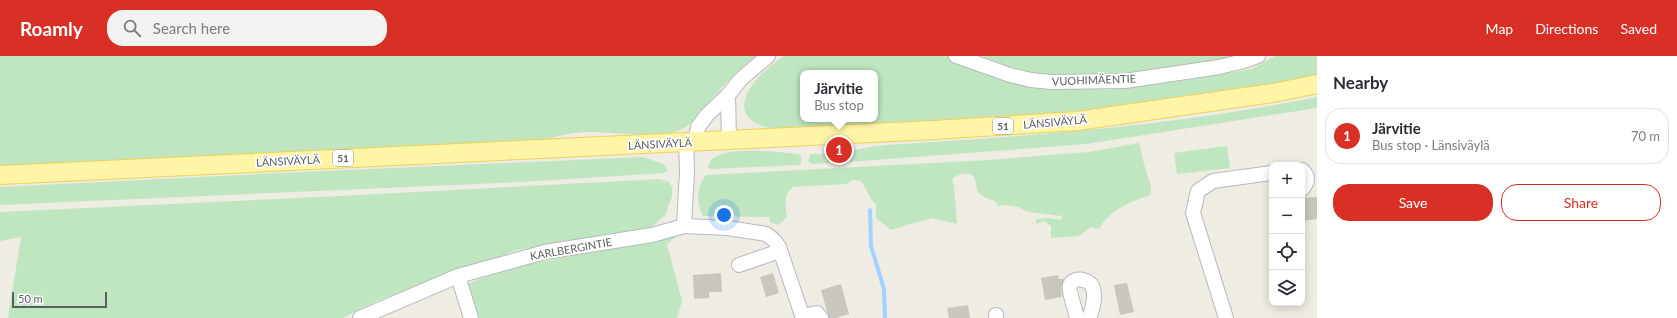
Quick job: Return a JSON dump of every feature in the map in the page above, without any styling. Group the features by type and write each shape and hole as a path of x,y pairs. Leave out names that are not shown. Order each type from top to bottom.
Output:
{"main road":[{"name":"LÄNSIVÄYLÄ","path":"0,175 934,130 1077,121 1266,94 1317,84"}],"street":[{"path":"684,226 690,142 698,127 707,115 728,95 741,79 768,56"},
{"name":"VUOHIMÄENTIE","path":"956,56 1010,76 1051,82 1125,81 1219,67 1258,56"},
{"path":"728,95 729,140"},
{"path":"1305,172 1307,180 1305,187"},
{"path":"1226,318 1193,212 1198,191 1213,181 1269,173"},
{"name":"KARLBERGINTIE","path":"363,317 458,276 545,252 652,235 684,226 728,228 766,234 774,240 780,251 803,317"},
{"path":"739,265 780,251"},
{"path":"458,276 471,318"},
{"path":"1077,318 1070,285 1079,279 1092,284 1094,289 1094,305 1089,318"},
{"path":"803,317 817,313 821,318"}],"green space":[{"path":"0,56 756,56 731,78 690,124 682,129 662,134 582,132 535,142 0,168"},
{"path":"784,56 947,56 1027,85 1108,90 1192,79 1252,69 1275,56 1317,56 1317,76 1163,101 1030,116 948,122 784,130 763,126 751,119 745,110 745,100 750,88 759,77"},
{"path":"982,56 1244,56 1127,76 1052,78 1019,71"},
{"path":"1317,97 1317,108 1086,144 848,162 811,164 808,161 811,154 838,154 869,147 1049,134 1156,123 1264,107"},
{"path":"1139,143 1151,185 1150,195 1128,204 1114,212 1103,222 1099,229 1091,227 1079,236 1051,238 1051,226 1044,221 1036,224 1036,219 1049,218 1061,220 1062,216 1028,212 1018,207 1004,205 998,206 995,201 986,198 978,192 974,177 969,174 959,175 952,179 954,186 957,224 933,218 891,230 876,218 876,205 861,181 853,180 846,184 793,187 786,197 785,204 787,217 778,225 770,222 769,217 703,216 698,200 700,185 706,175 989,160 1089,152"},
{"path":"1227,146 1230,168 1177,174 1174,153"},
{"path":"767,151 799,154 801,156 801,163 799,165 708,168 710,161 716,156 724,153"},
{"path":"643,157 664,164 668,171 664,173 521,182 0,205 0,187"},
{"path":"660,179 669,182 672,187 672,197 665,215 653,226 638,231 589,240 517,250 377,301 343,318 8,318 21,237 0,241 0,212"},
{"path":"677,236 667,244 682,301 677,318 478,318 470,314 463,285 515,267 665,237"}],"building":[{"path":"1317,197 1317,219 1305,221 1305,198"},
{"path":"721,273 722,292 709,292 709,298 694,299 693,275"},
{"path":"773,273 779,293 766,297 760,277"},
{"path":"1058,275 1059,279 1064,279 1061,287 1062,297 1045,300 1041,278"},
{"path":"1127,283 1134,312 1120,315 1114,285"},
{"path":"841,284 849,314 836,318 829,318 821,290"},
{"path":"968,305 970,318 949,318 947,308"}],"waterway":[{"path":"870,210 871,246 884,289 885,318"}],"place":[{"name":"Järvitie","path":"839,150"}]}
